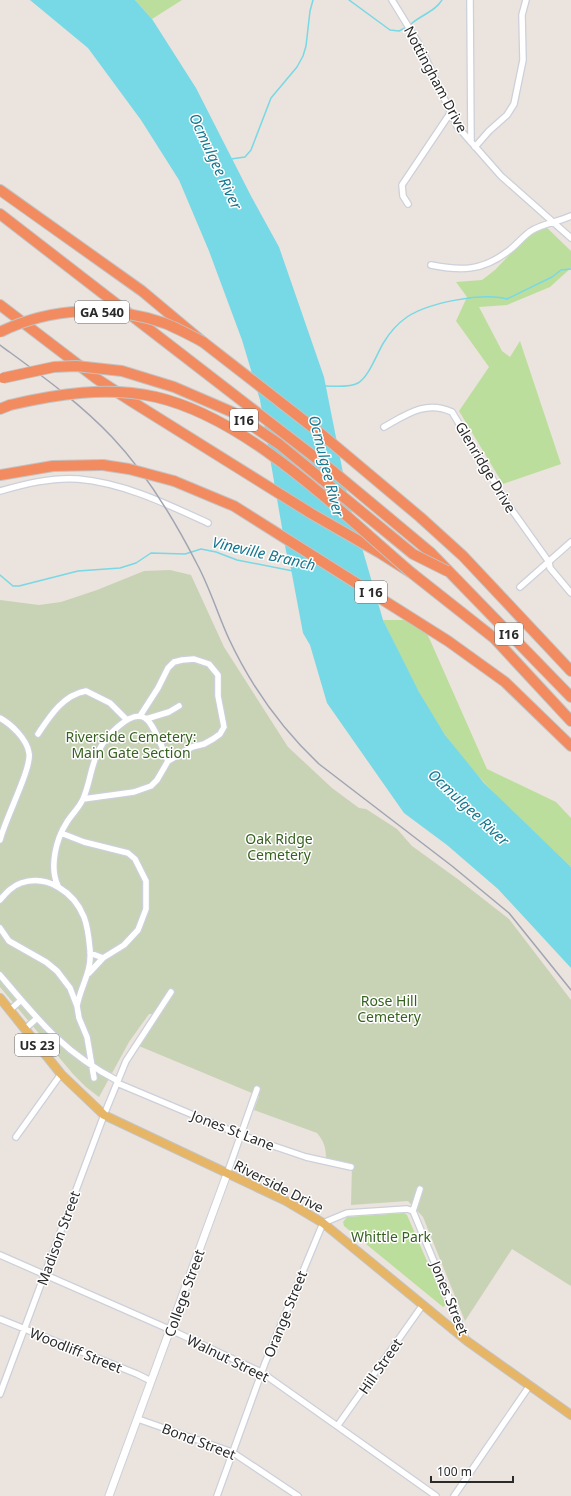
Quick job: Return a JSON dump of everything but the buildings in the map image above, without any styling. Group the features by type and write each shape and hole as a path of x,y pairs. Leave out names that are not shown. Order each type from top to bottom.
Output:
{"highway":[{"path":"0,190 142,291 203,342 332,443 420,517 463,556 571,671"},
{"path":"0,214 205,371 370,502 430,552 447,571"},
{"name":"I 16","path":"0,305 97,379 215,455 413,574 494,638 571,721"},
{"name":"GA 540","path":"0,332 31,319 54,314 76,311 99,311 136,316 165,323 203,342"},
{"name":"I16","path":"1,378 54,367 76,366 122,371 174,387 232,412 279,444 413,554 447,571 571,697"},
{"path":"5,407 59,395 102,392 155,397 199,413 228,427 300,477 413,574"},
{"name":"I 16","path":"0,476 53,466 103,465 129,469 174,481 234,506 448,641 505,682 571,746"}],"main road":[{"name":"Riverside Drive","path":"0,998 61,1074 104,1115 286,1201 323,1223 422,1306 467,1341 571,1415"}],"street":[{"name":"Nottingham Drive","path":"392,0 419,44 457,126 501,176 556,223 571,238"},
{"path":"470,0 471,142"},
{"path":"475,147 506,115 514,104 523,60 522,15 526,0"},
{"path":"408,204 403,196 402,185 451,112"},
{"path":"431,265 450,269 474,269 491,263 508,252 532,230 544,224 556,223 571,216"},
{"name":"Glenridge Drive","path":"384,427 406,415 431,406 440,407 452,412 509,506 549,562 550,568 571,593"},
{"path":"0,491 55,480 86,480 149,496 208,523"},
{"path":"520,587 571,542"},
{"path":"83,799 143,790 157,780 168,761 192,747 204,744 213,739 224,727 218,696 218,675 214,669 201,660 188,659 174,662 168,668 158,688 140,716"},
{"path":"38,734 61,704 70,696 86,691 110,703 127,720"},
{"path":"146,719 169,712 180,706"},
{"path":"58,886 54,873 61,833 83,799 98,750 109,736 127,720 140,716 146,719 168,761"},
{"path":"0,718 15,730 29,752 27,768 13,801 0,840"},
{"path":"61,833 84,842 128,853 135,859 143,873 147,895 144,919 138,930 130,939 103,958 89,973 82,988 78,1006 79,1018 87,1037 94,1078"},
{"path":"0,900 7,891 20,883 44,880 50,878 54,873"},
{"path":"44,880 58,886 71,897 84,916 88,931 90,953 89,973"},
{"path":"0,928 9,941 46,962 57,971 70,988 78,1006"},
{"path":"90,953 103,958"},
{"name":"Jones St Lane","path":"0,975 36,1019 68,1050 92,1068 117,1082 241,1135 306,1157 351,1166"},
{"path":"70,988 82,988"},
{"name":"Madison Street","path":"0,1394 117,1082 129,1055 171,992"},
{"path":"10,1010 20,1001"},
{"path":"25,1030 36,1019"},
{"path":"16,1137 61,1074"},
{"name":"College Street","path":"110,1496 257,1089"},
{"path":"323,1223 347,1214 407,1209 414,1211 420,1189"},
{"name":"Jones Street","path":"414,1211 467,1341"},
{"name":"Orange Street","path":"217,1496 261,1372 323,1223"},
{"name":"Walnut Street","path":"0,1255 261,1372 338,1425 436,1496"},
{"name":"Hill Street","path":"338,1425 422,1306"},
{"name":"Woodliff Street","path":"0,1319 151,1381"},
{"path":"454,1496 530,1385"},
{"name":"Bond Street","path":"138,1419 232,1452 298,1496"}],"green space":[{"path":"135,0 182,0 152,19"},
{"path":"541,222 571,251 571,268 550,287 507,305 479,307 502,351 510,357 520,341 561,464 503,484 459,411 489,367 456,321 467,297 456,282 482,280 495,270"},
{"path":"170,570 191,575 224,647 288,747 332,788 359,808 366,809 397,829 412,846 509,919 571,1000 571,1286 512,1249 465,1321 423,1217 408,1201 351,1205 352,1166 326,1158 324,1145 317,1133 254,1110 259,1096 139,1046 159,1014 149,1014 129,1042 99,1097 73,1074 0,987 0,600 39,605 61,602 97,590 144,571"},
{"path":"383,620 420,620 487,769 556,802 571,818 571,867 489,788 445,735 419,693"},
{"name":"Whittle Park","path":"404,1213 407,1215 446,1305 443,1307 344,1226 343,1222 347,1217"}],"water":[{"name":"Ocmulgee River","path":"30,0 135,0 152,19 196,88 251,196 279,247 324,377 349,503 383,620 419,692 445,735 484,783 571,867 571,968 498,889 447,845 404,813 327,703 310,645 303,633 291,569 286,551 260,400 242,340 209,251 179,180 141,120 88,48"}],"waterway":[{"name":"Ocmulgee River","path":"231,159 245,157 251,150 271,98 297,67 303,56 313,0"},
{"path":"349,0 390,30 399,31 405,28"},
{"path":"411,24 436,7 442,0"},
{"path":"325,386 350,386 362,380 366,376 386,338 397,325 416,312 441,303 456,300 484,297 507,299 552,277 561,270 571,269"},
{"name":"Vineville Branch","path":"0,575 13,586 19,586 78,571 120,568 136,563 151,553 185,554 201,549 216,552 237,560 293,571"}],"railway":[{"path":"0,345 58,388 86,412 112,437 137,466 169,514 202,573 229,639 257,690 268,706 305,751 319,764 452,866 509,913 571,990"}],"park label":[{"name":"Riverside Cemetery: Main Gate Section","path":"131,744"},
{"name":"Oak Ridge Cemetery","path":"279,846"},
{"name":"Rose Hill Cemetery","path":"389,1008"}]}
